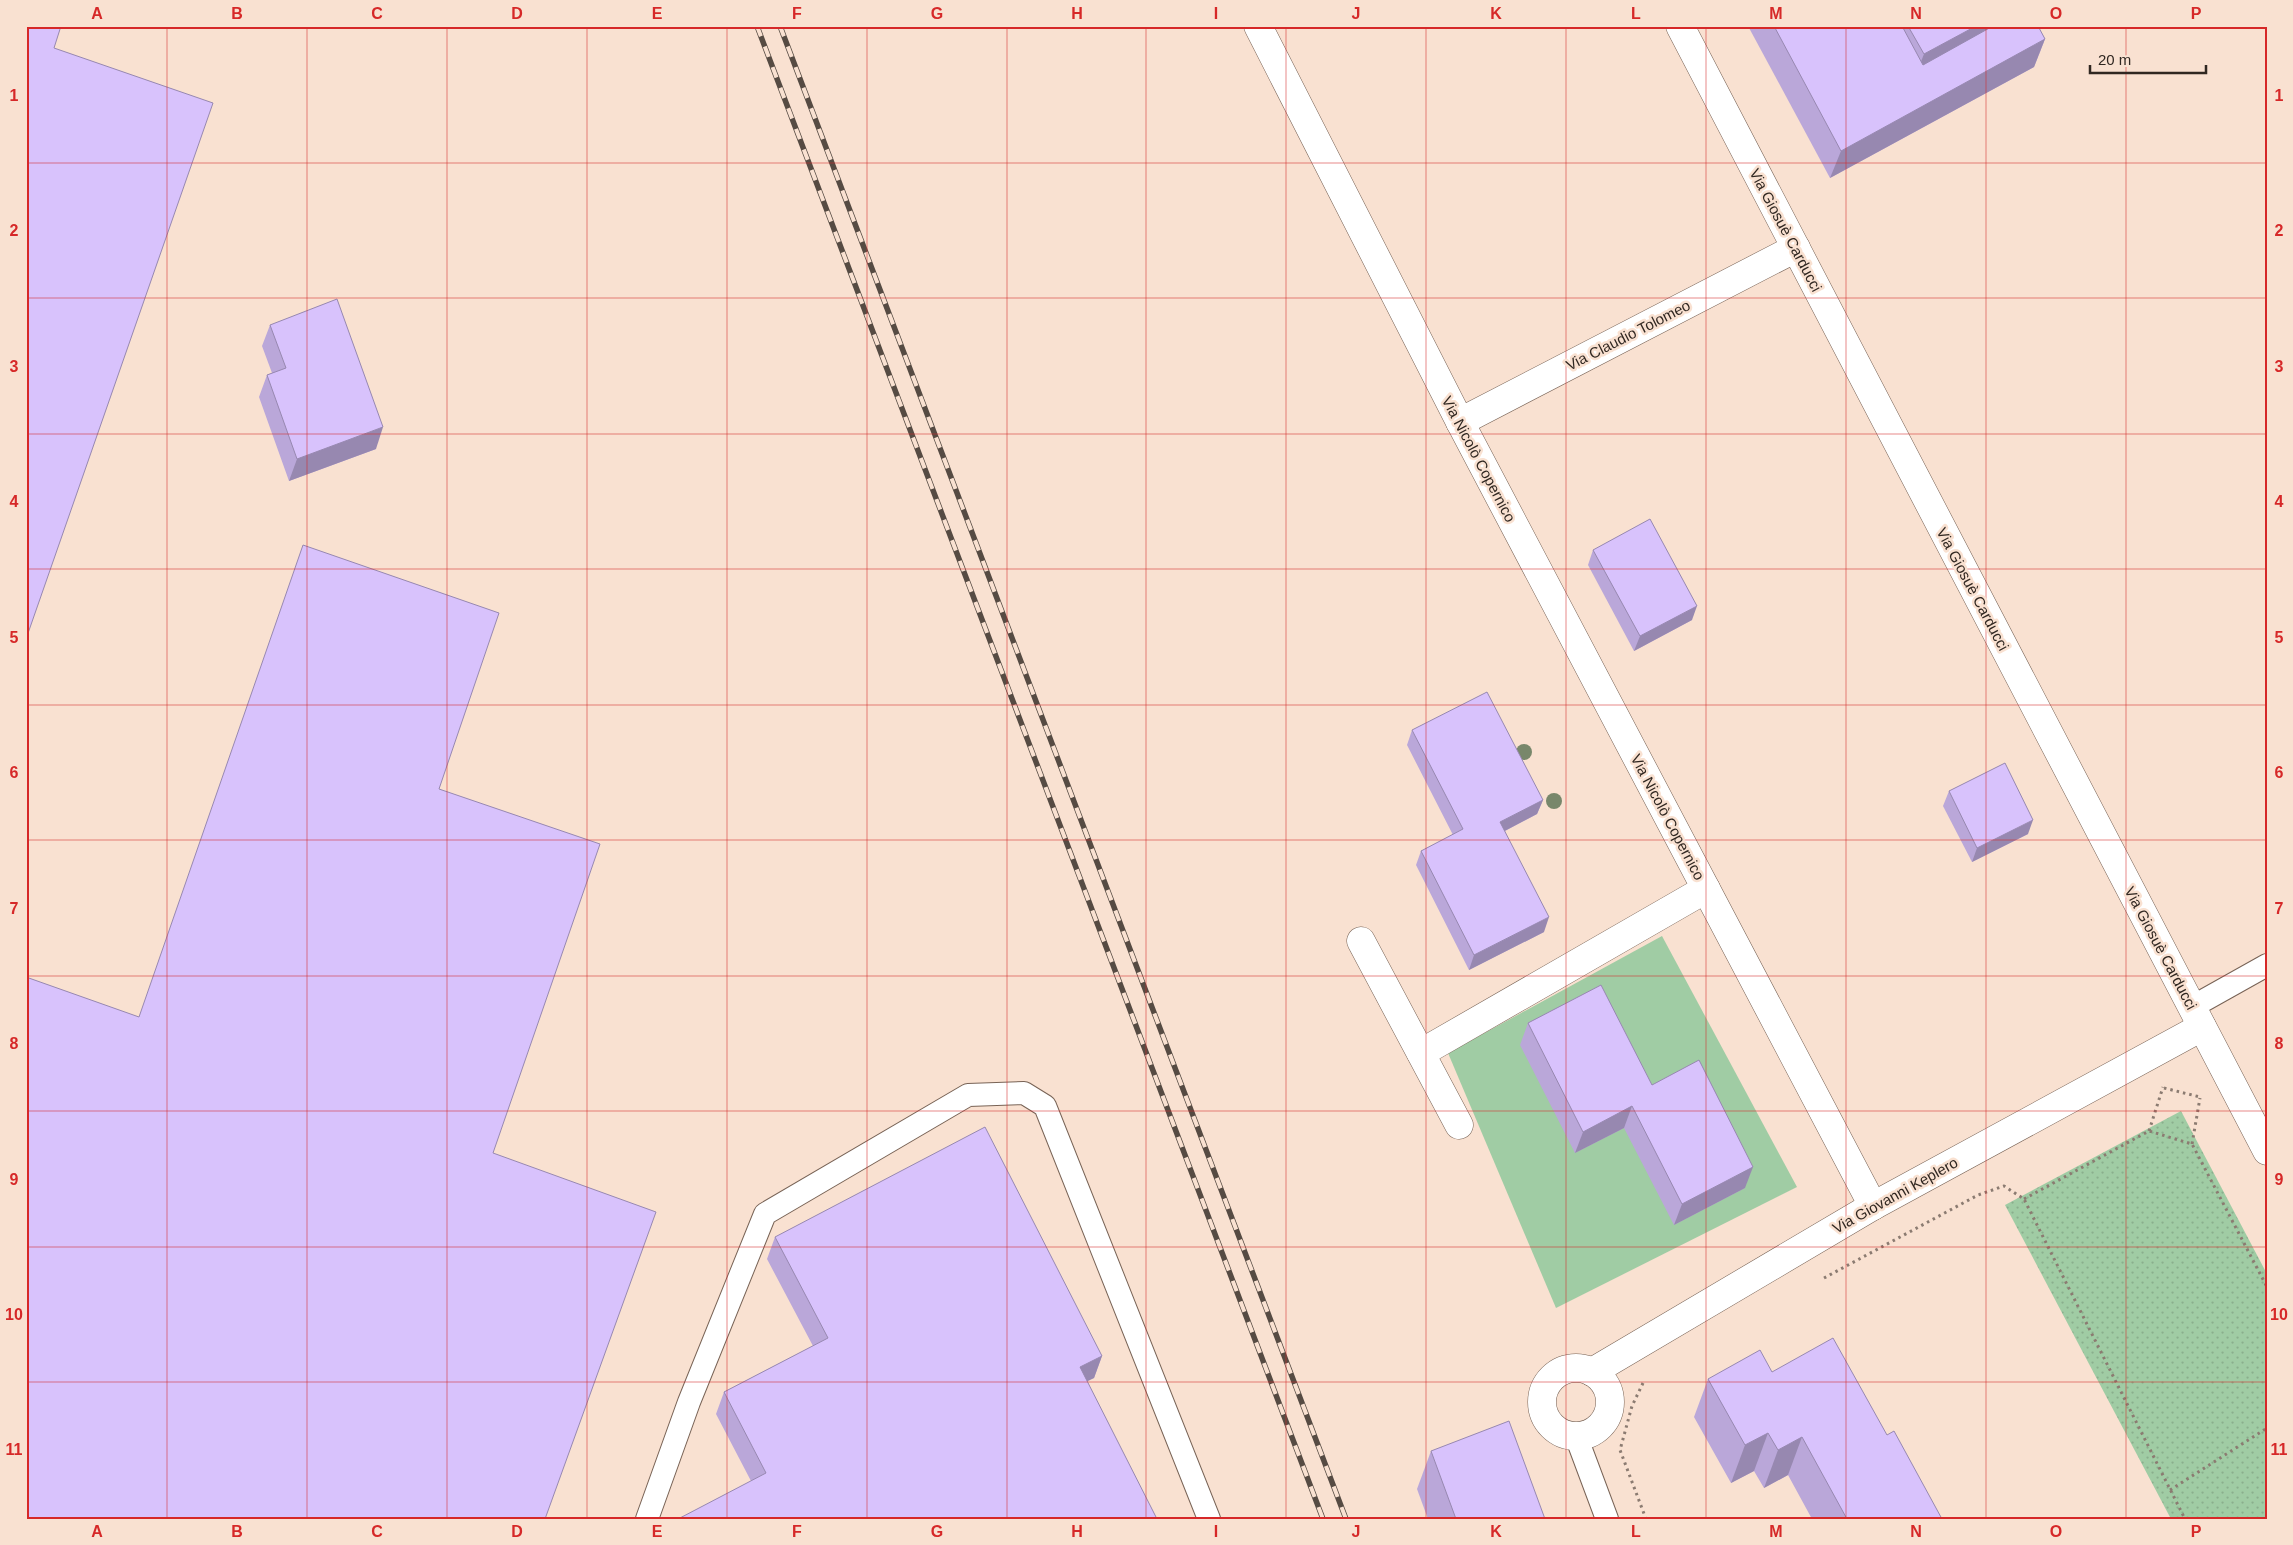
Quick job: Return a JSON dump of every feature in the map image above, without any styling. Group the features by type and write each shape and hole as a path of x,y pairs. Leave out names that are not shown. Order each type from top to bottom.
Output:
{"street":[{"name":"Via Nicolò Copernico","path":"1258,26 1460,422 1873,1206"},
{"name":"Via Giosuè Carducci","path":"1680,26 2267,1151"},
{"name":"Via Claudio Tolomeo","path":"1460,422 1796,248"},
{"name":"Via Nicolò Copernico","path":"1420,1053 1706,889"},
{"path":"1362,941 1459,1125"},
{"name":"Via Giovanni Keplero","path":"1592,1372 2197,1017"},
{"path":"1570,1368 1582,1368 1592,1372 1601,1379 1608,1389 1609,1411 1597,1429 1587,1435 1576,1436 1565,1435 1551,1425 1543,1410 1542,1399 1551,1379 1560,1372 1570,1368"}],"lane":[{"path":"2197,1017 2267,965"},
{"path":"647,1519 689,1402 765,1214 968,1095 1024,1093 1045,1106 1208,1519"},
{"path":"1576,1436 1607,1519"}],"path":[{"path":"2164,1088 2200,1097"},
{"path":"2024,1199 2149,1131 2192,1144 2267,1287"},
{"path":"1822,1279 1978,1195 2004,1186 2024,1199 2185,1519"},
{"path":"1644,1382 1632,1406 1620,1450 1646,1519"},
{"path":"2170,1490 2267,1428"}],"green space":[{"path":"1662,936 1797,1187 1556,1308 1448,1053"},
{"path":"2181,1111 2267,1274 2267,1519 2171,1519 2005,1205"}],"building":[{"path":"26,26 61,26 54,48 213,103 26,639"},
{"path":"1774,26 1902,26 1923,65 1993,26 2038,26 2045,39 1841,151"},
{"path":"1908,26 1976,26 1924,54"},
{"path":"337,299 383,427 297,459 267,375 286,368 270,325"},
{"path":"1650,519 1697,606 1640,636 1593,550"},
{"path":"303,545 499,613 439,789 600,844 493,1153 656,1212 545,1519 26,1519 26,977 139,1017"},
{"path":"1487,692 1543,800 1500,822 1549,917 1474,955 1421,851 1463,829 1412,730"},
{"path":"2005,763 2033,820 1977,848 1949,791"},
{"path":"1601,985 1652,1085 1699,1060 1753,1167 1682,1204 1632,1106 1583,1132 1528,1023"},
{"path":"985,1127 1102,1356 1080,1367 1157,1519 678,1519 766,1473 724,1392 828,1338 775,1237"},
{"path":"1833,1338 1887,1435 1894,1431 1942,1519 1847,1519 1802,1437 1778,1450 1768,1433 1745,1445 1708,1379 1760,1350 1772,1372"},
{"path":"1509,1421 1545,1519 1456,1519 1431,1451"}],"railway":[{"path":"757,26 1323,1519"},
{"path":"780,26 1346,1519"}]}
